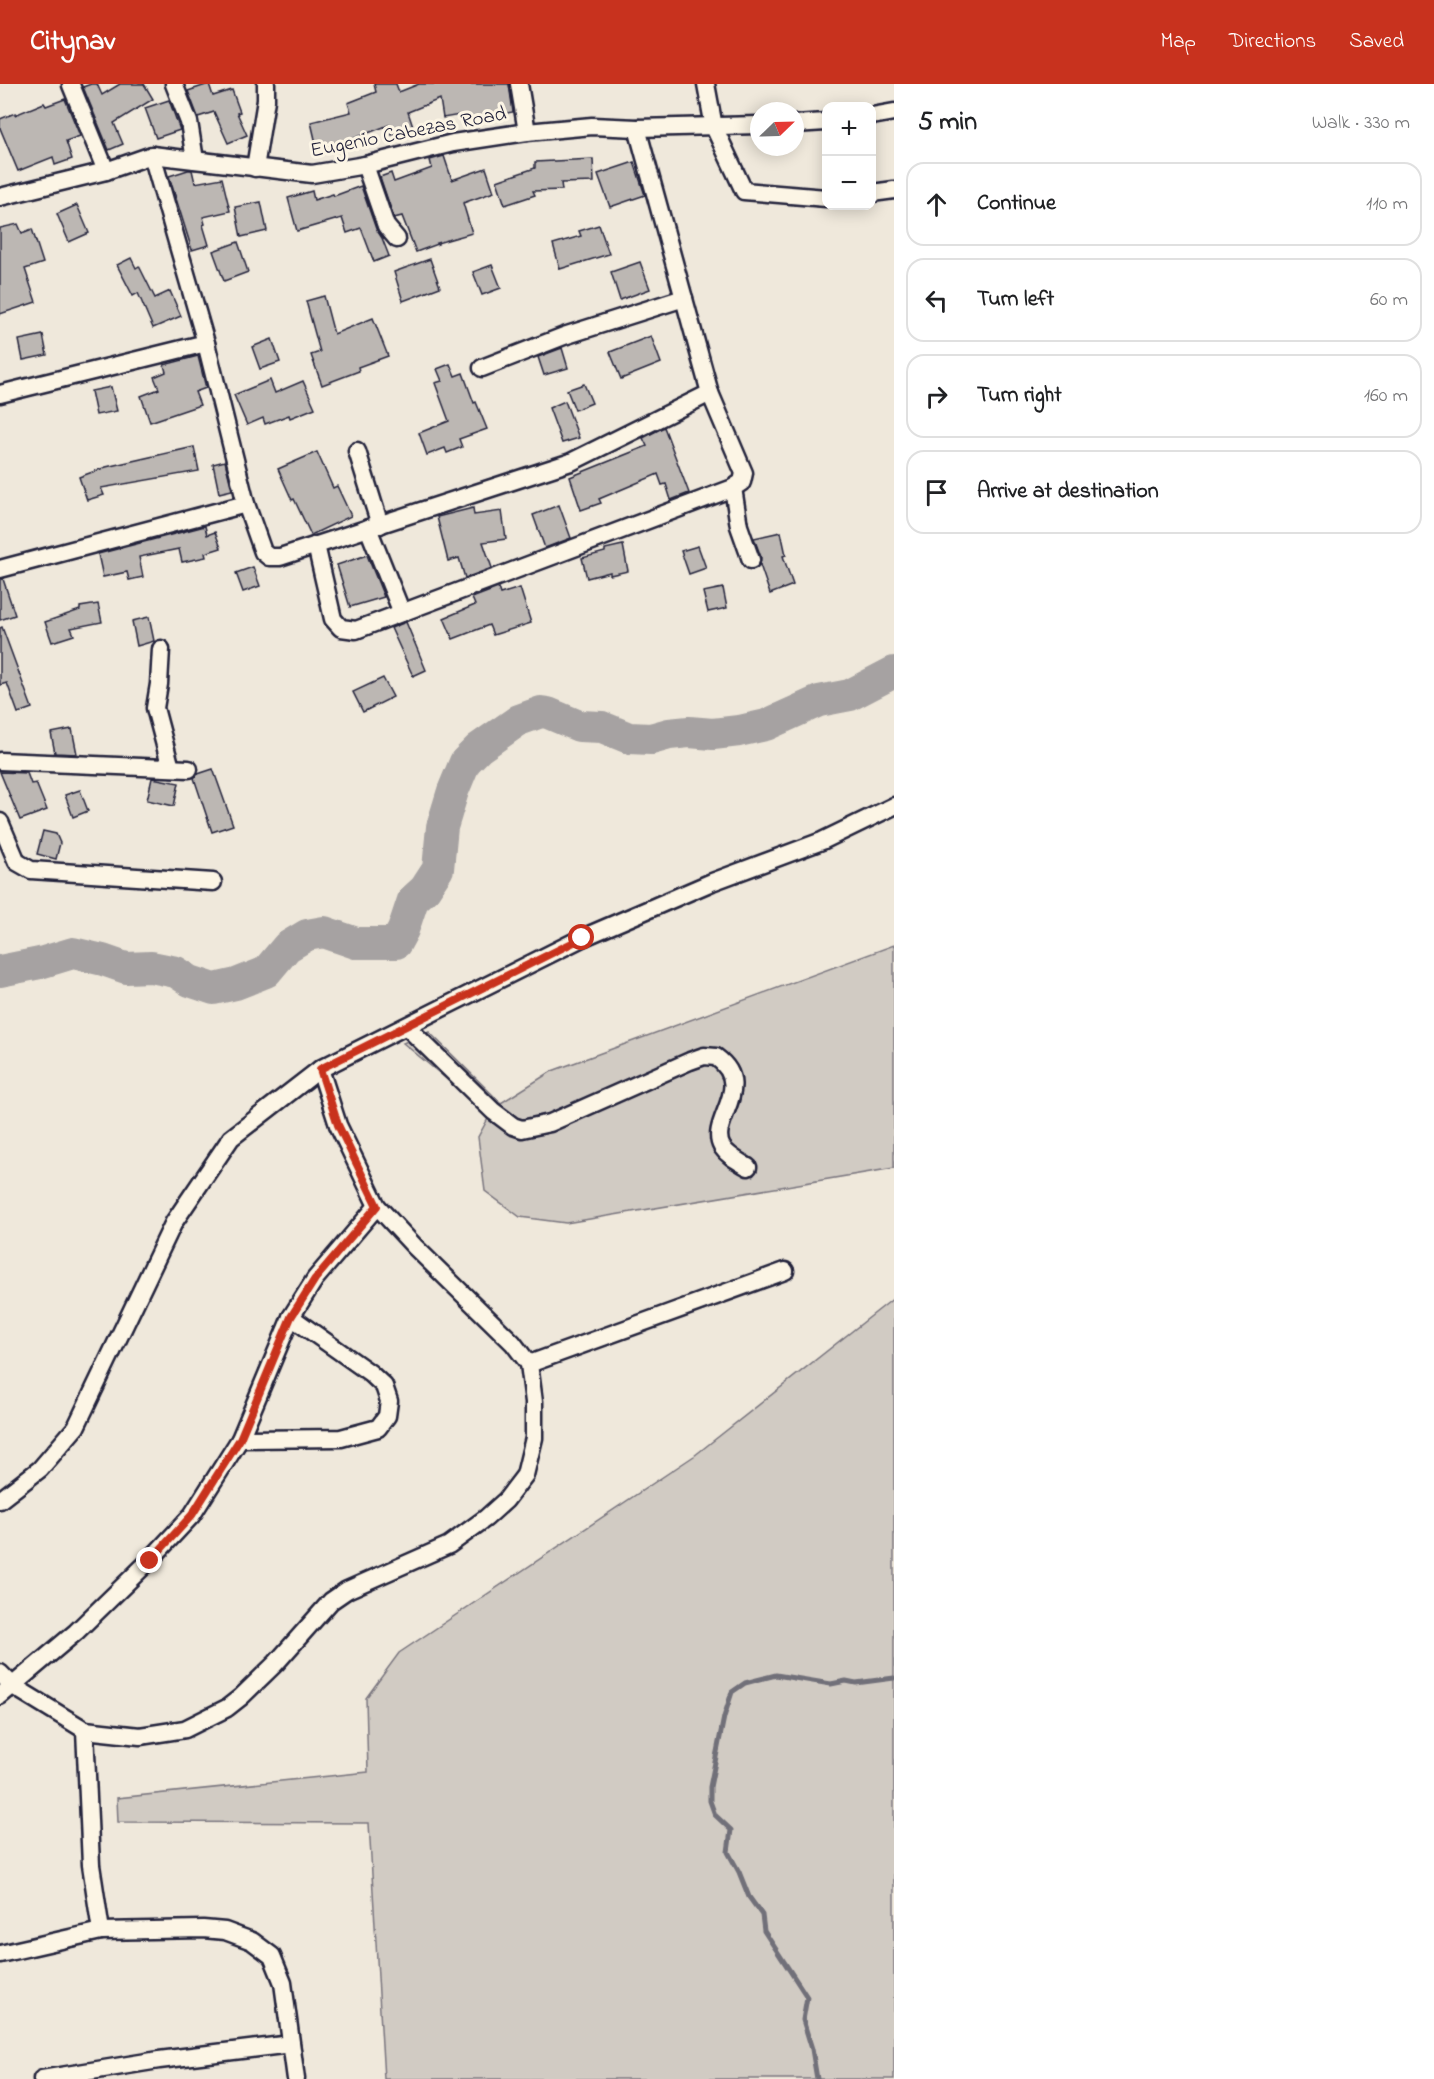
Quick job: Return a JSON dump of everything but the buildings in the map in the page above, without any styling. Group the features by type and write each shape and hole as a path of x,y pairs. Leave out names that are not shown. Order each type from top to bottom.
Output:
{"street":[{"path":"174,84 189,122 195,160"},
{"path":"255,168 266,100 266,84"},
{"path":"519,84 526,132"},
{"path":"706,84 714,127 744,192 822,198"},
{"path":"71,85 106,171"},
{"path":"876,115 894,112"},
{"path":"804,123 822,122"},
{"name":"Eugenio Cabezas Road","path":"0,197 106,171 152,155 312,174 365,165 453,143 526,132 592,126 637,128 750,125"},
{"path":"316,545 333,620 348,630 356,630 733,488 741,482 744,474 710,393 637,128"},
{"path":"152,155 206,343 246,504 262,552 269,557 316,545 571,462 710,393"},
{"path":"365,165 386,226 397,238"},
{"path":"876,192 894,190"},
{"path":"482,368 564,336 684,298"},
{"path":"0,394 206,343"},
{"path":"357,451 374,526 402,613"},
{"path":"733,488 739,526 751,560"},
{"path":"0,569 246,504"},
{"path":"161,649 155,708 171,768"},
{"path":"0,761 189,769"},
{"path":"0,1500 40,1468 76,1427 174,1222 231,1138 320,1069 582,938 712,882 822,841 894,806"},
{"path":"0,822 17,862 31,870 213,882"},
{"path":"407,1027 498,1116 522,1129 550,1123 690,1061 704,1056 716,1057 729,1069 732,1090 719,1134 721,1146 732,1158 748,1167"},
{"path":"0,1673 6,1691 85,1730 140,1736 185,1729 227,1708 258,1681 331,1601 347,1590 449,1545 506,1500 525,1475 534,1438 534,1402 529,1364 513,1343 415,1247 377,1206 338,1125 320,1069"},
{"path":"6,1691 76,1632 150,1561 192,1515 240,1439 291,1317 315,1279 377,1206"},
{"path":"529,1364 785,1271"},
{"path":"240,1439 341,1438 378,1428 387,1416 389,1401 384,1386 370,1373 291,1317"},
{"path":"85,1730 91,1865 101,1931"},
{"path":"0,1954 101,1931 203,1929 225,1931 252,1941 272,1956 283,1983 296,2079"},
{"path":"42,2079 159,2060 291,2044"}],"shaded area":[{"path":"894,945 894,1168 566,1223 520,1217 485,1191 478,1137 490,1115 403,1043 429,1032 501,1103 552,1071"},
{"path":"894,1298 894,2079 384,2079 369,1823 118,1822 117,1798 368,1772 366,1698 399,1653 694,1456"}],"waterway":[{"path":"0,971 40,963 73,953 126,968 151,967 176,972 190,981 214,989 236,984 266,972 287,947 307,935 324,932 356,943 396,943 413,900 425,889 438,869 442,827 465,762 479,748 519,720 541,712 548,713 579,726 602,727 629,738 651,739 689,732 713,734 739,731 766,725 819,701 850,695 894,672"},
{"path":"817,2079 812,2049 803,2020 807,1997 764,1931 762,1915 749,1897 728,1852 731,1830 715,1815 710,1801 710,1787 724,1717 732,1692 745,1683 776,1675 831,1684 894,1678"}],"route":[{"path":"150,1561 192,1515 240,1439 291,1317 315,1279 377,1206 338,1125 320,1069 582,938"}]}
